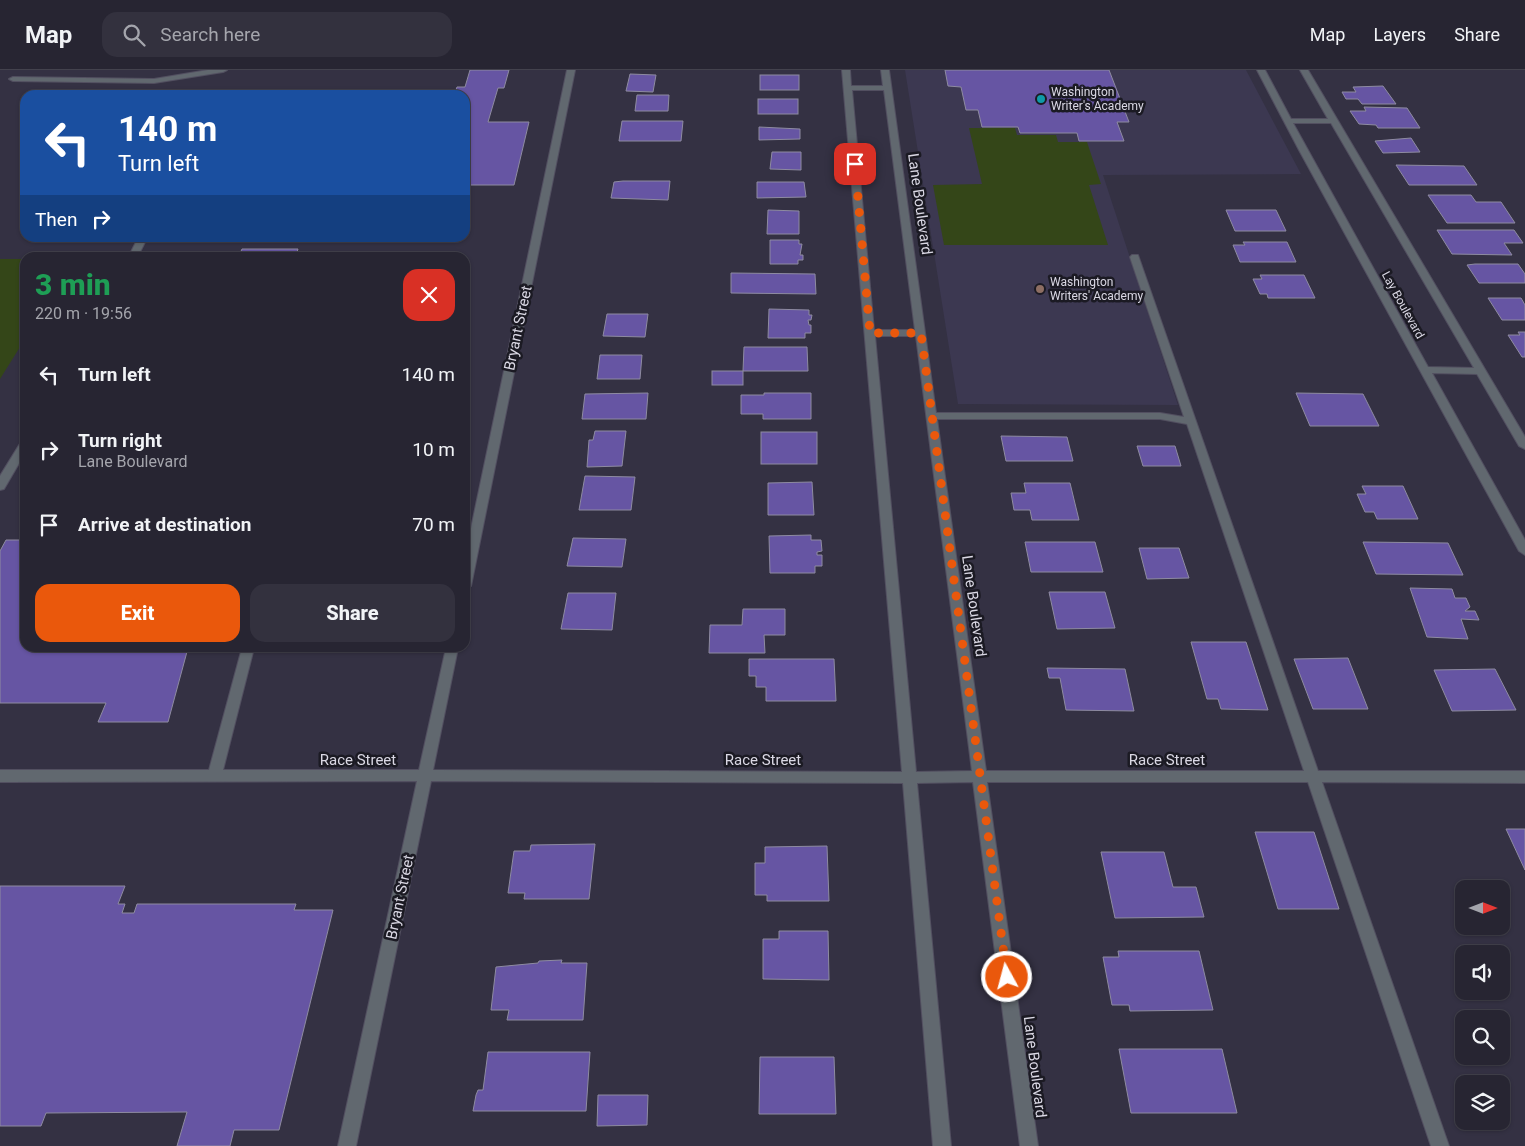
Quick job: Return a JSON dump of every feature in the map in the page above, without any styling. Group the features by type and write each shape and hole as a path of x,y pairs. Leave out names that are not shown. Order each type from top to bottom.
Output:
{"street":[{"path":"13,79 154,80 223,70"},
{"name":"Bryant Street","path":"470,562 572,70"},
{"path":"846,70 942,1146"},
{"name":"Lane Boulevard","path":"885,70 1029,1146"},
{"name":"Lay Boulevard","path":"1261,70 1525,551"},
{"path":"1304,70 1525,446"},
{"path":"848,88 888,88"},
{"path":"1288,121 1333,121"},
{"path":"1135,257 1440,1146"},
{"path":"870,333 921,333"},
{"path":"1425,370 1480,371"},
{"path":"932,416 1160,416 1191,420"},
{"path":"0,486 20,452"},
{"path":"214,777 247,652"},
{"name":"Bryant Street","path":"347,1146 451,652"},
{"name":"Race Street","path":"0,776 1525,777"}],"shaded area":[{"name":"Washington Writers' Academy","path":"905,70 1246,70 1301,174 1103,175 1178,405 958,404"}],"green space":[{"path":"969,128 1015,128 1017,135 1056,135 1058,142 1087,142 1101,184 1089,185 1108,245 944,245 933,185 982,184"},
{"path":"0,259 20,259 20,347 0,379"}],"building":[{"path":"470,70 509,70 504,88 498,88 488,122 529,122 514,185 470,185 470,90 456,90 457,87 465,87"},
{"name":"Washington Writer's Academy","path":"945,70 1109,70 1129,122 1117,122 1124,141 1079,141 1077,133 1020,133 1018,127 982,127 978,110 966,110 961,87 948,86"},
{"path":"630,74 656,75 653,92 626,91"},
{"path":"760,75 799,75 799,90 760,90"},
{"path":"1383,86 1396,104 1362,104 1358,99 1346,99 1342,92 1356,92 1353,87"},
{"path":"637,95 669,95 668,111 635,111"},
{"path":"758,99 798,99 798,114 758,114"},
{"path":"1364,107 1407,108 1420,128 1378,128 1376,125 1359,124 1350,111 1366,111"},
{"path":"622,121 683,121 681,141 619,141"},
{"path":"759,127 800,129 800,139 759,140"},
{"path":"1411,138 1420,152 1383,153 1375,141"},
{"path":"772,152 801,152 801,170 770,169"},
{"path":"1396,165 1464,166 1477,185 1409,185"},
{"path":"670,181 668,200 611,198 614,182"},
{"path":"757,182 804,182 806,197 757,198"},
{"path":"1428,195 1471,195 1476,202 1501,202 1515,223 1447,223"},
{"path":"768,210 799,211 799,234 767,234"},
{"path":"1226,210 1276,210 1286,231 1235,231"},
{"path":"1437,230 1514,230 1523,243 1504,243 1512,255 1452,254"},
{"path":"770,240 799,240 799,244 802,244 800,255 803,255 803,260 798,260 798,264 770,264"},
{"path":"1243,242 1287,242 1296,262 1240,262 1233,245 1245,245"},
{"path":"242,249 298,249 297,252 241,252"},
{"path":"1518,264 1525,274 1525,283 1479,283 1467,265"},
{"path":"731,273 815,274 816,294 731,293"},
{"path":"1260,275 1304,275 1315,298 1268,298 1267,294 1260,294 1253,279 1262,279"},
{"path":"1488,298 1521,298 1525,305 1525,320 1502,320"},
{"path":"769,309 809,310 809,315 812,315 811,320 808,320 809,325 811,325 811,333 805,333 805,338 768,338"},
{"path":"607,314 648,314 645,337 603,336"},
{"path":"1518,332 1525,332 1525,357 1522,357 1508,335 1520,335"},
{"path":"744,347 807,347 808,371 743,371"},
{"path":"600,355 642,355 640,379 597,379"},
{"path":"712,371 743,371 743,385 712,385"},
{"path":"648,393 646,419 582,419 585,394"},
{"path":"764,393 811,393 811,419 763,419 763,414 741,414 741,395 764,395"},
{"path":"1296,393 1363,394 1379,426 1310,426"},
{"path":"595,431 626,431 622,466 587,467 589,440 593,440"},
{"path":"761,432 817,432 817,464 761,464"},
{"path":"1001,436 1067,437 1073,461 1006,461"},
{"path":"1137,446 1175,446 1181,466 1143,466"},
{"path":"585,476 635,477 631,510 579,510"},
{"path":"812,482 814,515 768,515 768,483"},
{"path":"1024,483 1070,483 1079,520 1032,520 1030,510 1014,510 1011,493 1026,493"},
{"path":"1362,486 1403,486 1418,519 1377,519 1374,512 1365,512 1357,494 1366,494"},
{"path":"811,535 811,540 821,540 822,551 817,552 817,555 822,555 822,566 815,566 815,573 770,573 769,536"},
{"path":"573,538 626,539 622,567 567,566"},
{"path":"6,540 20,540 20,652 187,652 168,722 98,722 106,703 0,703 0,551"},
{"path":"1025,542 1095,542 1103,572 1031,572"},
{"path":"1363,542 1448,543 1463,575 1376,574"},
{"path":"1139,548 1179,548 1189,578 1147,579"},
{"path":"1410,588 1452,589 1455,598 1466,598 1470,607 1465,611 1475,611 1479,620 1461,619 1468,639 1427,637"},
{"path":"1049,592 1105,592 1115,628 1057,629"},
{"path":"568,593 616,593 612,630 561,629"},
{"path":"743,609 785,609 785,635 764,635 765,653 709,653 710,625 742,625"},
{"path":"1191,642 1246,642 1268,710 1221,709 1218,699 1207,699"},
{"path":"1348,658 1368,709 1313,709 1294,659"},
{"path":"749,659 834,659 836,701 766,701 766,687 756,687 756,676 749,676"},
{"path":"1047,668 1125,669 1134,711 1066,710 1060,678 1049,678"},
{"path":"1495,669 1516,710 1452,711 1434,670"},
{"path":"1506,829 1525,829 1525,870"},
{"path":"1255,832 1314,832 1339,909 1278,909"},
{"path":"595,844 589,899 524,899 525,893 508,893 514,851 530,851 531,845"},
{"path":"827,846 829,901 767,901 767,895 755,895 755,863 765,863 765,847"},
{"path":"1101,852 1164,852 1173,887 1196,887 1204,917 1115,918"},
{"path":"0,886 125,886 118,904 125,904 122,913 134,913 137,904 296,904 294,910 333,910 279,1130 234,1130 230,1146 177,1146 187,1112 46,1113 41,1126 0,1126"},
{"path":"779,931 828,931 829,980 763,979 763,939 779,939"},
{"path":"1118,951 1199,951 1213,1010 1130,1011 1129,1005 1112,1005 1103,957 1119,957"},
{"path":"562,960 561,963 587,963 583,1020 507,1020 509,1010 491,1010 496,967"},
{"path":"1119,1049 1222,1049 1237,1113 1131,1113"},
{"path":"488,1052 590,1052 586,1111 473,1111 478,1090 483,1090"},
{"path":"760,1057 834,1057 836,1114 759,1114"},
{"path":"598,1095 648,1095 647,1125 597,1126"}],"place":[{"name":"Washington Writer's Academy","path":"1041,99"},
{"name":"Washington Writers' Academy","path":"1040,289"}],"route":[{"path":"855,164 870,333 921,333 1007,977"}]}
